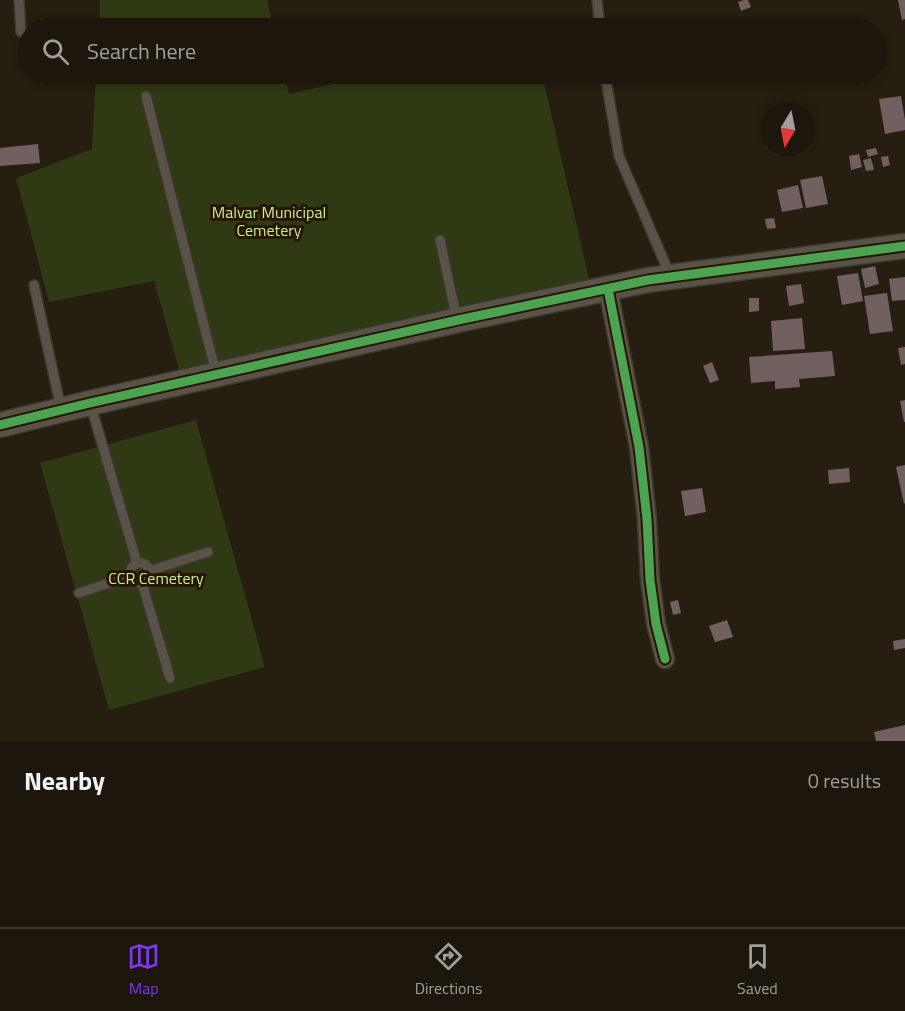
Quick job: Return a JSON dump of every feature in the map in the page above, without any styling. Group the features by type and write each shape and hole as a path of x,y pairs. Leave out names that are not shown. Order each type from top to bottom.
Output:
{"street":[{"path":"0,425 458,320 608,289 671,277 905,246"},
{"path":"608,289 639,447 656,624 665,659"}],"lane":[{"path":"19,0 20,18"},
{"path":"597,0 599,18"},
{"path":"606,84 619,156 671,277"},
{"path":"146,96 217,375"},
{"path":"440,240 458,320"},
{"path":"34,285 61,411"},
{"path":"90,403 137,564"},
{"path":"149,571 208,552"},
{"path":"137,564 147,566 149,571 147,580 142,583 137,583 130,576 130,570 137,564"},
{"path":"79,593 130,576"},
{"path":"142,583 170,678"}],"green space":[{"path":"100,0 267,0 271,18 99,18"},
{"name":"Malvar Municipal Cemetery","path":"95,84 286,84 289,94 332,84 544,84 589,279 180,373 154,281 49,302 16,178 92,149"},
{"name":"CCR Cemetery","path":"196,420 265,667 109,710 40,463"}],"building":[{"path":"748,0 751,7 741,11 738,2"},
{"path":"898,0 905,0 905,19 902,20"},
{"path":"901,96 905,130 885,134 879,99"},
{"path":"38,144 40,163 0,166 0,148"},
{"path":"876,148 878,154 868,157 866,150"},
{"path":"859,154 862,167 851,170 849,156"},
{"path":"888,156 890,165 883,167 881,157"},
{"path":"871,158 874,170 866,171 863,160"},
{"path":"822,176 828,204 806,208 800,180"},
{"path":"798,185 803,208 782,212 777,190"},
{"path":"774,218 776,228 767,229 765,219"},
{"path":"875,266 879,284 865,288 861,269"},
{"path":"858,273 863,301 842,305 837,276"},
{"path":"905,277 905,300 892,301 889,279"},
{"path":"801,284 804,303 789,306 786,286"},
{"path":"887,293 893,331 870,334 864,296"},
{"path":"749,298 759,298 759,311 749,312"},
{"path":"802,318 805,349 773,351 771,321"},
{"path":"905,347 905,364 901,365 898,348"},
{"path":"832,351 835,376 799,379 800,387 775,389 775,381 751,383 749,357"},
{"path":"712,362 719,380 710,383 703,366"},
{"path":"905,400 905,422 904,422 900,401"},
{"path":"905,465 905,503 904,504 896,467"},
{"path":"849,468 850,482 829,484 828,470"},
{"path":"702,488 706,512 685,516 681,491"},
{"path":"678,600 681,613 673,615 670,602"},
{"path":"727,620 733,637 715,642 709,626"},
{"path":"905,639 905,648 894,650 893,641"},
{"path":"905,725 905,741 876,741 874,732"}],"cycle path":[{"path":"0,425 458,320 648,280 905,246"},
{"path":"608,289 639,447 647,519 650,580 656,624 665,659"}]}
